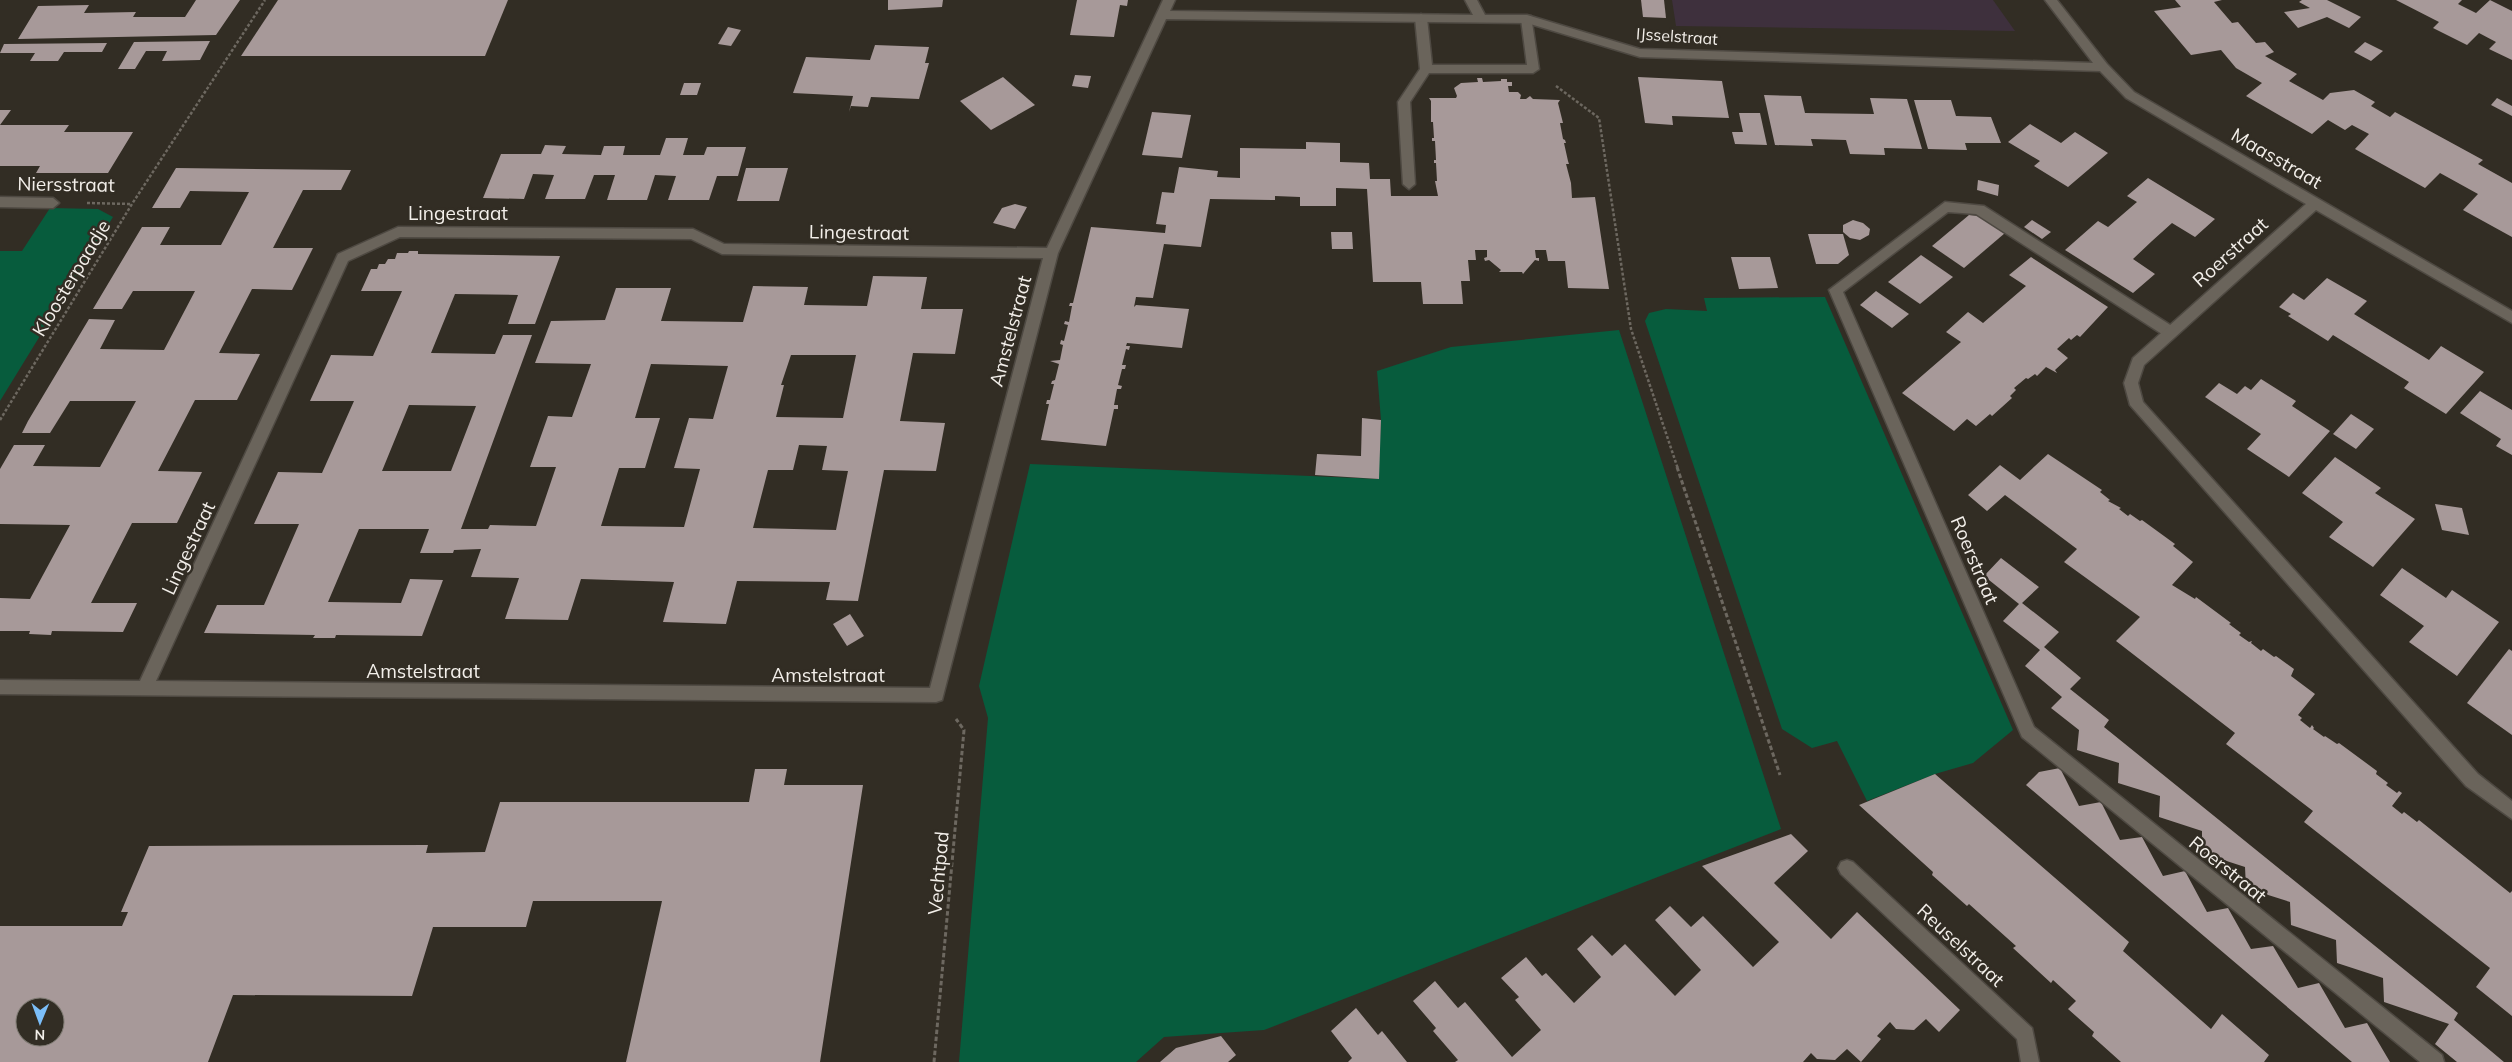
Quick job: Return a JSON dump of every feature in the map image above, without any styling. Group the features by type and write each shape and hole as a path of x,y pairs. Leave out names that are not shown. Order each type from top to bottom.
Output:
{"street":[{"name":"Amstelstraat","path":"0,688 936,695 1051,254 1169,0"},
{"path":"1471,0 1481,19"},
{"name":"Maasstraat","path":"2051,0 2103,67 2130,96 2316,202 2512,318"},
{"name":"IJsselstraat","path":"1162,15 1527,19 1640,53 2103,67"},
{"path":"1409,184 1404,102 1426,69 1420,18"},
{"path":"1426,69 1533,69 1527,19"},
{"name":"Niersstraat","path":"0,202 53,203"},
{"name":"Roerstraat","path":"2316,202 2138,362 2131,382 2137,405 2472,780 2512,811"},
{"name":"Roerstraat","path":"2170,332 1980,209 1945,207 1836,290 2028,732 2435,1062"},
{"name":"Lingestraat","path":"144,689 343,258 398,232 693,234 722,249 1051,254"},
{"name":"Reuselstraat","path":"1847,868 2026,1034 2030,1062"}],"path":[{"name":"Kloosterpaadje","path":"0,420 132,204 265,0"},
{"path":"1533,69 1599,118 1631,329 1780,775"},
{"name":"Niersstraat","path":"53,203 132,204"},
{"name":"Vechtpad","path":"934,1062 964,730 936,695"}],"shaded area":[{"path":"1672,0 1993,0 2015,31 1676,26"}],"green space":[{"path":"50,208 98,209 113,217 0,401 0,251 22,251"},
{"path":"1825,297 2013,730 1973,763 1935,774 1867,801 1837,741 1812,748 1782,729 1645,321 1649,313 1666,309 1707,311 1704,298"},
{"path":"1619,330 1781,829 1264,1030 1164,1037 1136,1062 959,1062 988,718 979,686 1030,464 1378,479 1381,420 1377,371 1451,347"}],"building":[{"path":"196,0 240,0 216,35 18,39 38,6 89,5 84,13 136,12 133,17 185,17"},
{"path":"278,0 508,0 485,56 241,56"},
{"path":"888,0 943,0 942,7 888,10"},
{"path":"1077,0 1128,0 1127,6 1120,5 1114,37 1070,35"},
{"path":"1641,0 1664,0 1666,18 1643,17"},
{"path":"2175,0 2222,0 2214,2 2232,23 2238,22 2256,43 2265,42 2274,52 2265,56 2297,74 2289,81 2323,100 2330,93 2354,90 2375,102 2371,106 2390,117 2395,112 2483,160 2478,164 2512,183 2512,237 2463,210 2478,194 2440,173 2425,188 2355,149 2369,134 2352,125 2345,130 2328,120 2312,134 2246,96 2262,83 2236,68 2221,50 2191,55 2154,11 2181,7"},
{"path":"2302,0 2327,0 2361,17 2349,28 2327,17 2298,28 2284,12 2310,8 2299,2"},
{"path":"2396,0 2462,0 2458,4 2476,13 2490,0 2512,11 2512,60 2489,49 2496,42 2479,33 2467,45 2433,28 2439,22"},
{"path":"728,27 741,30 731,46 718,44"},
{"path":"210,41 200,60 162,61 167,51 146,51 135,69 118,69 134,42"},
{"path":"2365,42 2383,51 2371,61 2354,52"},
{"path":"107,43 102,52 64,52 58,61 30,61 35,53 0,53 4,44"},
{"path":"875,45 929,47 925,63 929,63 919,99 871,97 868,107 851,106 849,112 853,96 793,93 806,57 870,60"},
{"path":"1075,75 1091,76 1088,88 1072,86"},
{"path":"1003,77 1035,105 991,130 960,101"},
{"path":"1638,77 1722,81 1729,118 1672,116 1673,125 1645,123"},
{"path":"1477,78 1482,78 1483,82 1507,79 1507,82 1512,82 1512,86 1508,86 1509,92 1518,92 1521,95 1520,99 1526,99 1530,96 1533,99 1560,100 1558,103 1563,123 1560,123 1563,139 1566,143 1564,143 1569,164 1566,164 1571,183 1572,198 1595,197 1609,289 1568,288 1565,261 1548,261 1546,250 1535,250 1536,258 1539,258 1539,261 1535,260 1523,274 1522,272 1499,272 1501,270 1489,260 1485,261 1484,258 1487,257 1487,250 1475,250 1476,260 1468,260 1470,281 1461,281 1463,304 1423,304 1421,282 1373,282 1367,189 1336,188 1336,206 1300,206 1300,197 1275,196 1275,200 1210,199 1201,247 1164,244 1153,298 1136,297 1134,307 1136,305 1189,309 1182,348 1127,343 1126,346 1130,346 1129,350 1126,349 1122,365 1126,365 1125,369 1122,369 1118,385 1122,386 1121,389 1117,389 1114,405 1118,405 1118,409 1114,409 1106,446 1041,440 1049,404 1046,404 1047,400 1050,400 1054,384 1051,384 1055,380 1059,364 1050,361 1060,360 1063,345 1060,344 1061,340 1064,341 1068,325 1064,324 1065,321 1069,322 1072,306 1069,306 1070,303 1073,303 1091,227 1165,233 1166,225 1156,224 1162,192 1174,193 1179,167 1218,171 1217,177 1240,178 1240,148 1306,149 1306,142 1340,143 1340,162 1369,163 1370,179 1390,179 1391,196 1438,196 1435,181 1437,181 1436,163 1434,163 1434,160 1436,160 1435,141 1432,141 1432,138 1434,138 1433,122 1431,122 1431,101 1429,98 1456,98 1454,88 1461,83 1478,82"},
{"path":"684,83 701,83 697,95 680,95"},
{"path":"1764,95 1801,96 1805,113 1874,114 1870,98 1907,99 1922,149 1884,148 1885,155 1850,154 1846,140 1811,139 1813,146 1775,145"},
{"path":"2497,98 2512,106 2512,116 2491,105"},
{"path":"1914,100 1951,100 1956,116 1991,117 2001,143 1965,143 1967,150 1928,149"},
{"path":"0,110 11,110 0,125"},
{"path":"1152,112 1191,115 1182,158 1142,155"},
{"path":"1739,113 1760,113 1767,145 1735,144 1732,132 1743,132"},
{"path":"2030,124 2061,143 2075,132 2108,153 2068,187 2034,166 2040,161 2008,142"},
{"path":"0,125 69,125 64,132 133,132 108,173 36,173 40,166 0,166"},
{"path":"666,138 688,138 683,155 704,155 707,147 746,147 738,176 717,176 709,200 668,200 676,176 655,175 647,200 607,200 615,175 594,175 585,199 545,199 554,175 533,174 524,199 483,198 501,154 541,154 545,145 566,146 562,154 601,155 604,146 625,146 623,155 660,155"},
{"path":"176,168 351,170 341,190 303,190 273,248 313,248 292,290 252,289 219,353 260,354 237,400 195,400 158,471 202,472 177,523 132,523 91,603 137,603 123,632 52,631 51,635 29,634 30,631 0,631 0,598 30,599 70,525 0,524 0,469 14,445 45,445 33,466 100,467 136,401 70,401 50,433 22,433 28,421 89,319 115,320 100,349 164,350 195,291 133,291 122,309 93,309 142,227 170,227 160,245 221,245 249,192 190,191 180,208 152,208"},
{"path":"746,168 788,168 779,201 737,201"},
{"path":"2148,178 2215,219 2195,237 2172,223 2152,241 2133,259 2155,274 2133,293 2065,250 2098,221 2108,227 2137,202 2127,196"},
{"path":"1978,180 1999,185 1998,196 1977,190"},
{"path":"1015,204 1027,207 1015,229 993,223 1002,208"},
{"path":"1969,215 1979,216 2005,233 1964,268 1932,246"},
{"path":"1853,220 1863,223 1870,229 1869,235 1860,240 1850,238 1843,232 1843,225"},
{"path":"2032,220 2051,232 2042,239 2024,227"},
{"path":"1331,232 1352,232 1353,249 1332,249"},
{"path":"1808,234 1843,234 1849,255 1838,264 1816,264"},
{"path":"409,251 418,251 418,254 560,256 535,324 508,324 518,295 455,294 431,353 495,354 503,335 532,335 461,529 488,529 490,525 536,526 556,467 530,467 548,416 572,417 591,364 535,363 551,321 605,320 616,288 671,288 661,321 743,322 753,286 808,287 804,305 867,306 873,276 927,277 921,309 963,309 955,354 913,353 900,421 945,423 936,471 884,470 858,601 826,600 830,582 737,581 726,624 663,622 674,582 581,579 568,620 505,619 519,578 471,577 481,549 454,550 453,553 420,553 429,529 359,529 328,602 401,603 410,579 443,580 422,636 336,635 335,638 313,638 315,635 204,633 217,605 264,605 299,524 254,524 278,472 322,473 354,401 310,401 331,355 373,356 402,291 361,291 371,269 377,269 379,264 385,264 388,259 395,259 397,253 408,253","holes":["791,355 856,355 843,418 776,417 784,385 781,385","651,364 728,366 713,419 689,418 674,468 700,469 684,527 601,526 619,468 645,468 660,418 635,418","409,405 476,406 451,471 382,471","799,445 827,446 822,470 848,471 836,530 753,528 768,470 793,470"]},
{"path":"1921,255 1953,277 1920,304 1888,282"},
{"path":"1731,257 1770,257 1778,288 1739,289"},
{"path":"2031,257 2108,307 2080,337 2077,335 2071,340 2069,338 2057,349 2068,358 2055,370 2057,373 2046,367 2037,376 2035,374 2028,379 2026,378 2014,388 2016,390 2010,396 2012,398 1992,416 1990,414 1976,426 1967,419 1954,431 1902,393 1961,342 1946,332 1968,312 1983,323 2026,286 2009,275"},
{"path":"2327,278 2367,301 2354,314 2429,360 2441,346 2484,372 2446,414 2404,388 2409,382 2333,335 2328,341 2288,316 2291,314 2279,307 2293,293 2304,300"},
{"path":"1876,291 1909,314 1892,328 1860,305"},
{"path":"2261,379 2296,401 2292,406 2330,431 2289,477 2247,449 2261,434 2205,397 2219,383 2237,394 2245,386 2251,390"},
{"path":"2480,391 2512,410 2512,455 2496,446 2501,439 2460,413"},
{"path":"2351,414 2374,429 2356,449 2333,434"},
{"path":"1362,418 1381,420 1379,479 1315,475 1317,454 1361,456"},
{"path":"2048,454 2102,490 2100,492 2110,500 2108,501 2121,508 2119,509 2128,516 2130,514 2140,521 2142,520 2175,544 2173,546 2193,562 2172,585 2195,599 2196,597 2231,623 2229,624 2241,633 2239,635 2249,642 2252,641 2251,643 2261,651 2263,649 2274,657 2276,656 2294,669 2291,676 2315,694 2298,715 2302,718 2300,720 2310,728 2312,725 2313,729 2324,737 2337,744 2339,743 2377,771 2376,774 2388,783 2386,785 2397,793 2399,791 2402,793 2392,806 2417,822 2419,820 2510,893 2512,891 2512,1016 2476,987 2490,968 2304,822 2313,811 2226,744 2235,733 2116,641 2140,617 2064,562 2077,549 2005,495 1987,511 1968,495 2000,465 2020,480"},
{"path":"2335,457 2381,488 2375,493 2415,519 2373,567 2329,537 2343,522 2302,493"},
{"path":"2435,504 2462,508 2469,535 2442,530"},
{"path":"2001,558 2039,587 2022,603 2059,632 2044,647 2081,678 2070,689 2109,720 2104,727 2458,1013 2454,1020 2504,1062 2457,1062 2435,1044 2449,1024 2384,1002 2383,978 2337,963 2336,940 2291,925 2290,902 2246,888 2245,867 2202,853 2202,831 2159,817 2160,796 2118,783 2119,763 2077,750 2079,730 2051,708 2062,697 2025,666 2040,650 2003,621 2019,604 1984,576"},
{"path":"2402,568 2446,598 2452,590 2499,622 2457,676 2409,642 2424,626 2380,595"},
{"path":"850,614 864,636 847,646 833,624"},
{"path":"2509,649 2512,651 2512,735 2467,703"},
{"path":"2060,768 2079,806 2101,802 2120,840 2142,837 2163,876 2185,871 2207,912 2228,908 2251,949 2273,946 2298,988 2319,983 2345,1028 2367,1023 2390,1062 2352,1062 2026,785 2039,772"},
{"path":"755,769 787,769 784,785 863,785 820,1062 626,1062 662,901 533,901 526,927 433,927 412,996 233,995 208,1062 0,1062 0,926 122,926 128,912 121,912 149,846 428,845 426,853 485,852 500,802 749,802"},
{"path":"1935,774 2129,942 2123,951 2211,1029 2222,1014 2269,1055 2264,1062 2121,1062 2092,1036 2094,1032 2068,1009 2076,1001 2053,980 2051,983 2013,948 2016,946 1969,904 1967,906 1932,875 1933,872 1859,805"},
{"path":"1791,834 1808,851 1774,883 1831,939 1857,912 1960,1010 1939,1032 1926,1019 1914,1030 1896,1029 1890,1022 1877,1036 1881,1039 1861,1062 1847,1049 1835,1060 1817,1059 1811,1053 1803,1062 1455,1062 1458,1060 1433,1031 1436,1028 1413,1001 1435,981 1458,1008 1465,1002 1512,1057 1541,1030 1515,1000 1519,997 1501,978 1526,957 1542,976 1546,973 1574,1003 1601,977 1577,949 1592,935 1612,956 1625,944 1675,996 1701,970 1655,920 1670,906 1691,927 1703,916 1753,967 1779,942 1702,866"},
{"path":"1356,1008 1378,1035 1382,1031 1407,1062 1348,1062 1352,1058 1331,1031"},
{"path":"1221,1036 1236,1055 1228,1062 1160,1062 1176,1048"}]}
